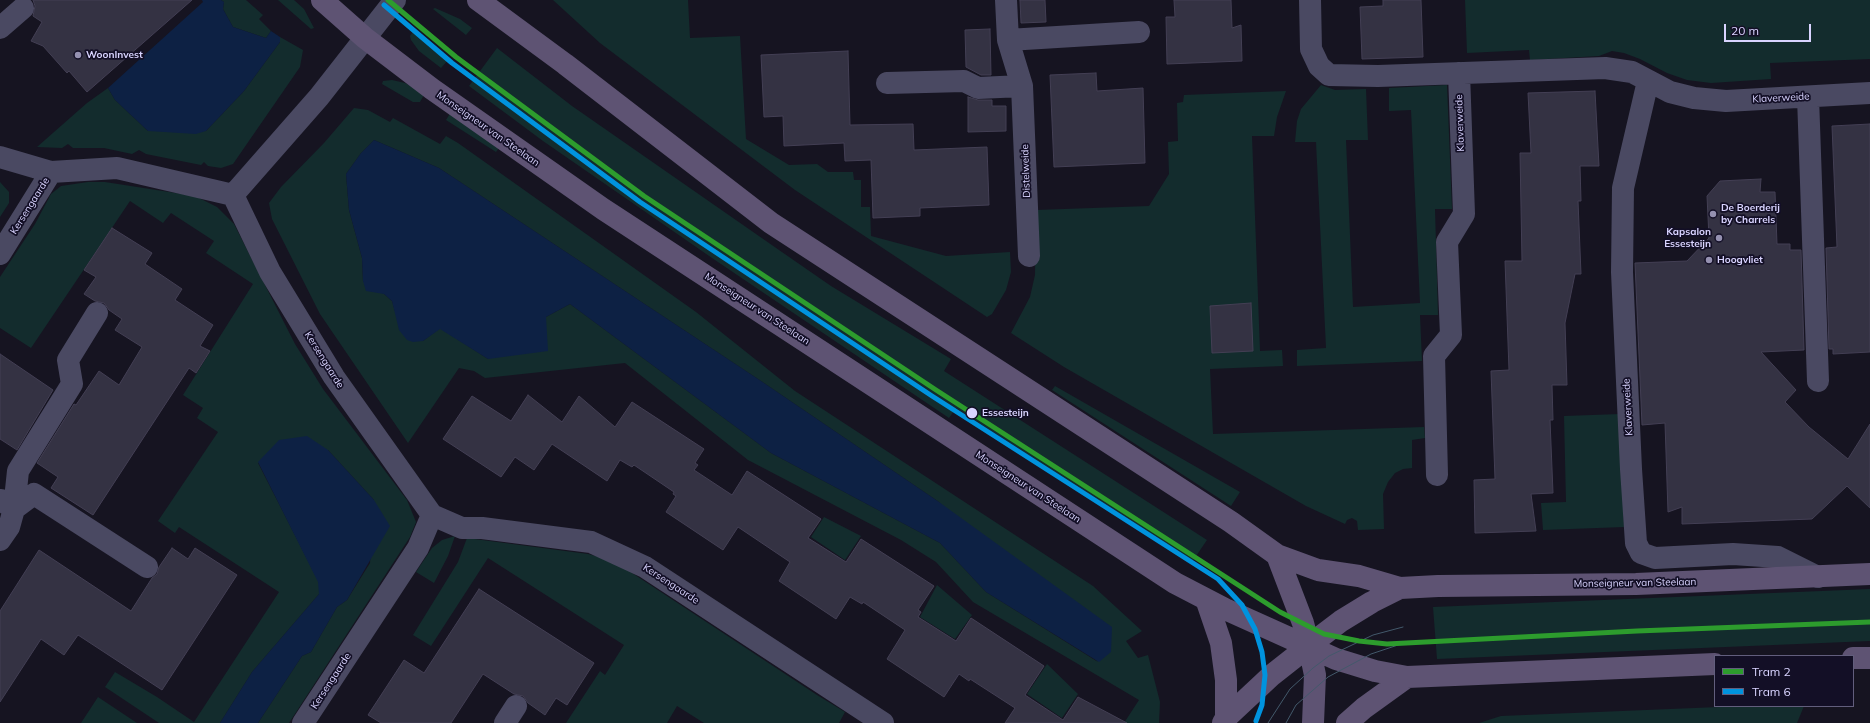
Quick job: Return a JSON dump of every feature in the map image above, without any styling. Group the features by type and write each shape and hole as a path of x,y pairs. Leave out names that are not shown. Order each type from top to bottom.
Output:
{"main road":[{"name":"Monseigneur van Steelaan","path":"322,0 365,38 432,89 603,209 1175,583 1285,637 1350,664 1407,677 1714,664"},
{"name":"Monseigneur van Steelaan","path":"478,0 564,64 771,224 1231,522 1277,555 1318,570 1359,576 1400,588 1438,586 1636,584 1870,574"},
{"path":"1277,555 1303,624 1309,646 1315,675 1313,723"},
{"name":"Monseigneur van Steelaan","path":"1225,721 1272,675 1341,621 1400,588"},
{"name":"Monseigneur van Steelaan","path":"1206,599 1221,642 1226,680 1225,721"},
{"path":"1854,658 1870,658"},
{"path":"1347,723 1364,708 1407,677"}],"street":[{"path":"232,195 319,97 394,0"},
{"name":"Distelweide","path":"1006,0 1008,40 1022,86 1029,256"},
{"name":"Klaverweide","path":"1310,0 1311,49 1319,66 1329,75 1345,76 1605,68 1632,72 1670,92 1707,100 1726,101 1870,93"},
{"path":"0,28 23,8"},
{"path":"1008,40 1139,32"},
{"name":"Klaverweide","path":"1437,475 1434,356 1450,335 1447,242 1464,214 1458,73"},
{"path":"887,83 964,81 978,88 1022,86"},
{"name":"Klaverweide","path":"1648,81 1623,188 1622,259 1631,469 1636,543 1641,553 1655,558 1733,554 1778,557 1818,576"},
{"path":"1808,97 1818,381"},
{"path":"0,157 51,172"},
{"name":"Kersengaarde","path":"0,254 51,172 117,168 232,195 270,272 334,377 432,515 462,528 482,528 591,542 605,548 645,567 874,721"},
{"path":"0,540 9,527 7,504 18,471 72,384 68,360 97,313"},
{"path":"7,504 34,494 147,567"},
{"name":"Kersengaarde","path":"303,723 418,548 432,515"}],"green space":[{"path":"221,0 246,0 263,15 259,19 271,31 266,38 233,27 223,9 224,2"},
{"path":"278,0 294,0 304,9 314,28 311,29"},
{"path":"553,0 688,0 690,38 740,36 746,139 789,165 817,164 828,172 853,172 854,180 861,180 861,207 870,207 871,236 946,256 1010,252 1011,272 1006,290 992,314 987,317 795,190 600,43"},
{"path":"1465,0 1870,0 1870,59 1770,63 1771,79 1711,83 1687,80 1667,73 1640,59 1624,53 1612,51 1599,56 1530,60 1529,50 1467,53"},
{"path":"435,8 460,19 472,28 466,35 433,9"},
{"path":"414,30 449,59 441,68 419,51 411,40 410,36"},
{"path":"280,37 303,50 300,67 233,164 221,168 208,166 204,162 201,165 146,154 139,150 132,154 104,148 73,148 68,144 62,148 37,147 87,103 108,88 115,100 148,131 206,131 244,91 280,42"},
{"path":"497,48 572,106 831,286 951,359 944,371 1207,540 1192,562 956,408 949,418 712,258 543,141 469,86"},
{"path":"392,80 405,83 425,93 420,102 413,102 382,84 383,81"},
{"path":"1321,85 1335,90 1366,89 1368,140 1346,140 1353,307 1420,303 1411,110 1389,111 1389,88 1447,85 1452,209 1435,209 1438,315 1420,315 1422,361 1297,366 1297,350 1326,348 1316,142 1295,142 1297,121 1301,109"},
{"path":"1286,91 1277,117 1274,136 1252,136 1260,351 1282,350 1283,366 1210,369 1213,434 1424,427 1425,438 1412,440 1412,468 1403,469 1395,473 1388,482 1383,494 1384,529 1358,530 1357,521 1352,518 1347,520 1345,524 1306,506 1064,367 1011,333 1030,297 1035,275 1036,210 1149,206 1169,174 1168,142 1178,141 1177,103 1183,102 1184,95"},
{"path":"354,108 368,110 390,122 393,118 440,144 446,136 458,143 696,312 795,391 1093,586 1142,631 1126,641 1138,658 1148,655 1160,702 1159,723 1124,723 1139,700 973,602 936,562 901,540 748,460 625,363 485,378 474,371 459,368 408,443 320,314 272,219 269,203 281,187 324,143","holes":["374,140 439,168 761,381 939,502 1098,662 986,592 940,543 771,453 570,304 546,317 488,359 440,328 423,341 395,311 392,301 384,294 363,281 362,258 349,210 346,174 361,153"]},
{"path":"451,112 499,148 496,152 446,120"},
{"path":"0,182 9,192 9,203 0,217"},
{"path":"88,182 105,182 195,196 217,207 234,224 295,344 323,389 407,500 416,522 410,537 289,723 258,723 302,656 311,652 337,607 347,600 370,563 374,500 328,450 258,463 319,582 319,594 252,672 220,723 159,723 105,687 115,672 157,697 194,722 279,592 179,527 175,533 158,521 218,432 197,418 203,408 183,395 253,284 206,253 214,241 171,213 163,223 130,201 31,348 0,328 0,277 35,224 51,194 61,186"},
{"path":"1055,386 1240,492 1231,506 1052,390"},
{"path":"1620,414 1624,527 1543,530 1541,503 1566,502 1564,416"},
{"path":"824,517 861,536 845,560 811,537"},
{"path":"455,536 448,556 434,583 416,572 432,548 442,540"},
{"path":"467,538 588,554 607,559 626,569 845,712 839,723 704,723 677,706 667,723 566,723 600,671 605,675 624,645 488,558 431,646 413,635 458,562"},
{"path":"937,585 972,615 955,639 920,617"},
{"path":"1870,589 1870,641 1437,659 1433,607"},
{"path":"1047,664 1078,694 1062,718 1027,694"},
{"path":"98,697 137,723 81,723"},
{"path":"1719,707 1804,707 1797,723 1479,723 1501,716"}],"water":[{"path":"202,0 221,0 224,2 223,9 233,27 266,38 271,31 280,37 280,42 244,91 206,131 196,134 148,131 115,100 108,88 203,2"},
{"path":"374,140 439,168 761,381 939,502 1112,627 1111,652 1099,662 986,592 940,543 771,453 570,304 546,317 548,351 488,359 440,329 423,341 413,342 407,340 399,330 392,301 384,294 366,291 363,281 362,258 349,210 346,174 361,153"},
{"path":"307,436 328,450 374,500 390,526 347,600 337,607 311,652 302,656 258,723 220,723 252,672 319,594 318,582 258,462 279,440"}],"building":[{"path":"33,0 192,0 87,92 69,71 67,73 43,46 31,41 42,22 33,16 35,6"},
{"path":"1020,0 1045,0 1046,22 1021,23"},
{"path":"1174,0 1231,0 1232,28 1241,25 1242,61 1167,64 1166,17 1175,17"},
{"path":"1383,0 1421,0 1423,57 1362,59 1360,7 1383,6"},
{"path":"990,29 991,75 981,75 966,67 965,30"},
{"path":"848,51 850,125 913,124 914,150 987,147 989,205 920,208 920,216 873,218 871,160 845,161 844,143 784,146 783,116 764,117 761,55"},
{"path":"1096,73 1097,91 1143,88 1145,163 1054,167 1050,75"},
{"path":"1595,91 1599,166 1580,166 1581,201 1578,201 1581,274 1575,274 1565,323 1567,385 1552,385 1553,420 1550,420 1553,493 1531,494 1536,531 1475,533 1474,480 1495,479 1491,371 1509,370 1505,261 1522,261 1520,153 1531,153 1528,93"},
{"path":"968,97 978,100 992,100 992,106 1006,106 1006,131 968,132"},
{"path":"1870,124 1870,352 1833,354 1833,349 1829,349 1826,248 1837,247 1832,126"},
{"path":"1761,179 1760,192 1775,192 1777,244 1790,244 1790,250 1801,250 1804,350 1761,352 1796,390 1785,402 1809,427 1848,459 1870,424 1870,508 1847,486 1812,519 1682,524 1682,507 1668,512 1665,423 1642,425 1635,263 1687,261 1709,238 1707,196 1720,181"},
{"path":"112,228 152,253 145,264 182,289 175,300 213,325 200,346 210,351 196,373 189,368 93,515 51,488 58,477 37,463 74,404 76,405 99,371 119,385 142,347 115,330 122,319 109,310 104,303 95,301 84,294 96,277 84,270"},
{"path":"1251,303 1253,351 1212,353 1210,306"},
{"path":"0,354 53,390 17,450 0,439"},
{"path":"528,395 562,422 579,396 615,427 632,402 704,449 695,463 698,465 694,470 732,495 747,471 821,519 808,538 846,562 861,539 934,586 918,610 921,612 918,617 956,641 971,618 1044,666 1025,695 1063,720 1078,697 1127,723 1005,723 1015,708 970,679 969,681 959,674 944,697 887,659 905,630 863,602 862,604 850,597 836,619 779,581 790,562 738,527 723,550 666,512 676,496 673,494 674,492 634,465 632,467 620,460 607,481 552,444 534,470 515,457 501,477 443,439 472,396 511,421"},
{"path":"172,548 188,559 195,548 237,575 162,690 78,635 64,655 41,639 0,702 0,611 39,550 131,611 152,578 157,574 159,567"},
{"path":"479,589 594,663 567,705 556,698 545,715 528,703 523,696 514,694 483,674 451,723 381,723 368,715 404,660 424,673"}],"tram line":[{"name":"2","path":"388,0 456,57 644,196 936,390 1280,612 1324,634 1359,641 1387,644 1637,631 1870,622"},
{"name":"6","path":"384,5 452,63 640,202 932,396 1218,579 1242,605 1255,629 1262,652 1265,675 1262,705 1256,721"},
{"path":"1268,723 1290,689 1329,656 1373,635 1403,627"},
{"path":"1286,723 1296,705 1328,677 1371,654 1404,643"}],"place":[{"name":"WoonInvest","path":"78,55"},
{"name":"De Boerderij by Charrels","path":"1713,214"},
{"name":"Kapsalon Essesteijn","path":"1719,238"},
{"name":"Hoogvliet","path":"1709,260"},
{"name":"Essesteijn","path":"972,413"}]}
